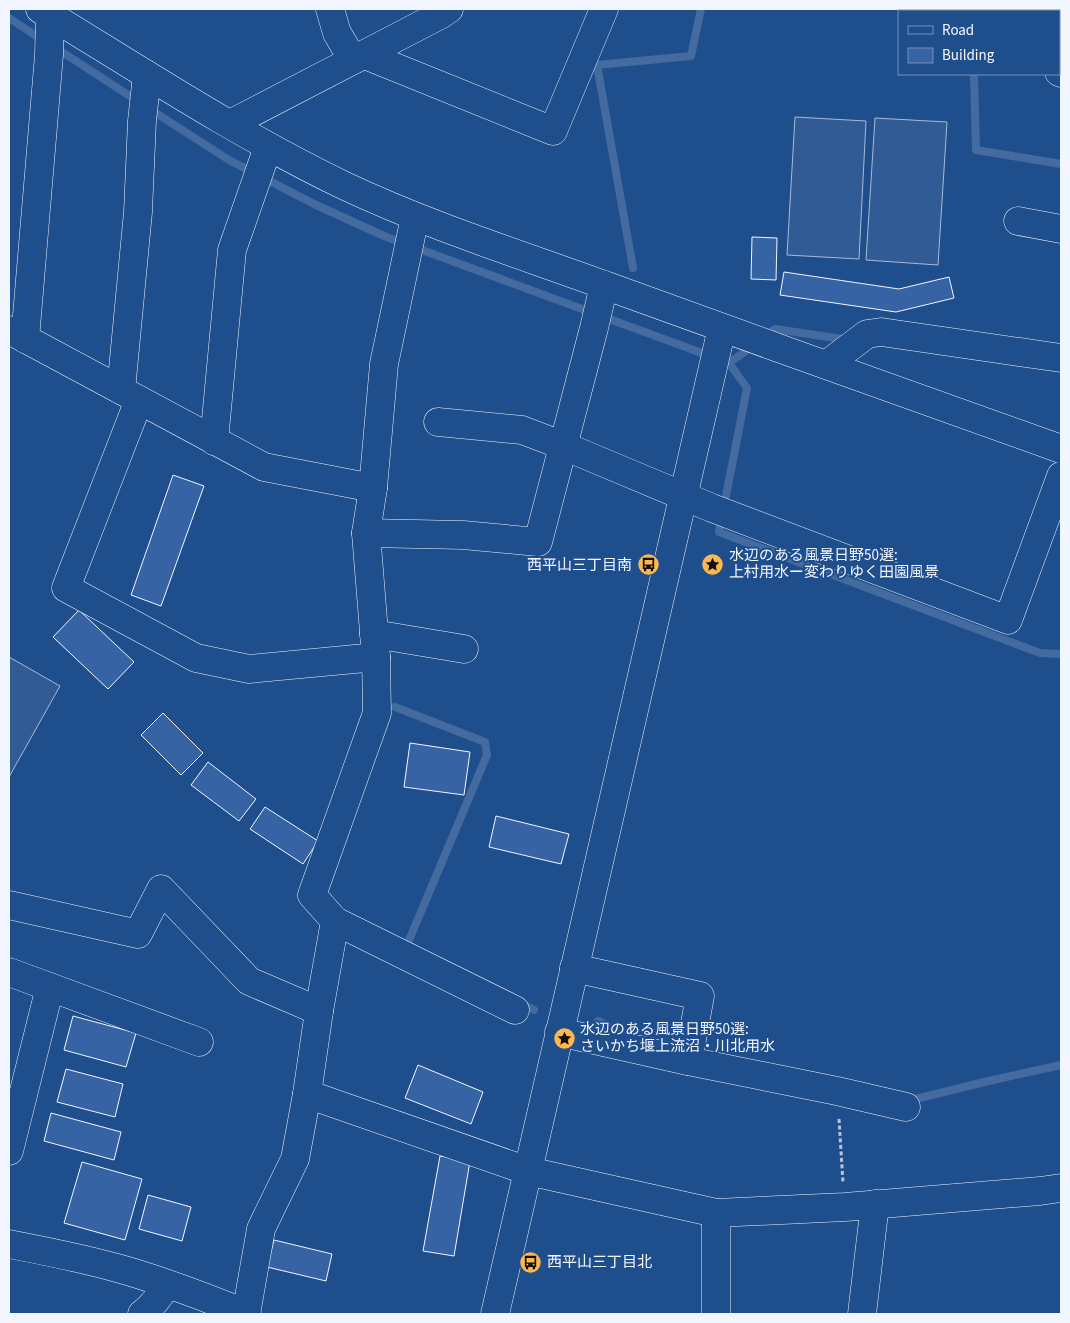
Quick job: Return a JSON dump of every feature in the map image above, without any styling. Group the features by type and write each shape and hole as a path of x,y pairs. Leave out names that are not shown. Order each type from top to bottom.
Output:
{"street":[{"path":"330,9 338,33 359,57 553,131 604,9"},
{"path":"230,124 440,15 448,9"},
{"path":"372,488 264,467 17,334 48,29 144,98 230,124 262,165 345,186 411,236 717,349 826,365 1061,449"},
{"path":"144,98 130,395 66,588 196,658 250,669 375,645 464,649"},
{"path":"214,440 232,250 262,165"},
{"path":"1018,222 1061,229"},
{"path":"411,236 384,364 366,533 375,645 377,713 312,895 335,921 515,1010"},
{"path":"366,533 463,535 538,542 599,305"},
{"path":"826,365 867,334 881,332 1061,358"},
{"path":"495,1314 717,349"},
{"path":"438,422 522,430 723,513 1008,620 1061,476"},
{"path":"9,905 138,934 161,889 249,981 319,1011"},
{"path":"9,1244 60,1253 118,1268 247,1314 261,1229 295,1159 335,921"},
{"path":"574,968 700,996 688,1061"},
{"path":"9,972 200,1042"},
{"path":"9,1152 50,987"},
{"path":"559,1032 906,1107"},
{"path":"307,1094 528,1171 716,1212 845,1207 1061,1188"},
{"path":"862,1314 875,1204"},
{"path":"716,1212 716,1314"},
{"path":"142,1314 152,1307 167,1284"}],"path":[{"path":"837,1091 845,1207"}],"shaded area":[{"path":"795,117 866,121 859,259 787,255"},
{"path":"875,118 947,122 938,265 866,260"},
{"path":"9,657 60,686 9,777"}],"building":[{"path":"752,237 777,238 776,280 751,279"},
{"path":"784,272 899,289 949,277 954,298 896,312 780,295"},
{"path":"173,475 204,486 161,606 131,595"},
{"path":"79,610 134,662 108,689 53,637"},
{"path":"163,713 203,753 181,775 141,735"},
{"path":"410,743 470,752 464,795 404,787"},
{"path":"208,762 256,799 239,821 191,785"},
{"path":"265,807 318,841 303,864 250,829"},
{"path":"496,816 569,834 561,864 489,847"},
{"path":"73,1016 136,1033 126,1067 64,1050"},
{"path":"418,1065 483,1092 471,1124 405,1098"},
{"path":"66,1069 123,1084 115,1117 57,1102"},
{"path":"51,1113 121,1132 114,1160 44,1141"},
{"path":"440,1156 470,1161 454,1256 423,1251"},
{"path":"82,1162 142,1179 125,1240 64,1223"},
{"path":"148,1195 191,1207 182,1241 139,1229"},
{"path":"274,1240 332,1254 326,1281 267,1267"}],"waterway":[{"path":"633,268 597,65 691,56 701,9"},
{"path":"9,18 44,41"},
{"path":"56,48 139,102"},
{"path":"974,75 976,150 1061,164"},
{"path":"148,108 229,160 314,204 384,236 729,363 747,388 719,532 1040,653 1061,654"},
{"path":"764,337 775,329 849,340"},
{"path":"729,363 753,346"},
{"path":"395,707 485,742 487,755 407,945 412,947"},
{"path":"520,1003 534,1010"},
{"path":"598,1021 607,1025 618,1036"},
{"path":"907,1101 1061,1065"}],"place":[{"name":"水辺のある風景日野50選: 上村用水ー変わりゆく田園風景","path":"713,564"},
{"name":"西平山三丁目南","path":"648,565"},
{"name":"水辺のある風景日野50選: さいかち堰上流沼・川北用水","path":"564,1038"},
{"name":"西平山三丁目北","path":"531,1262"}]}
